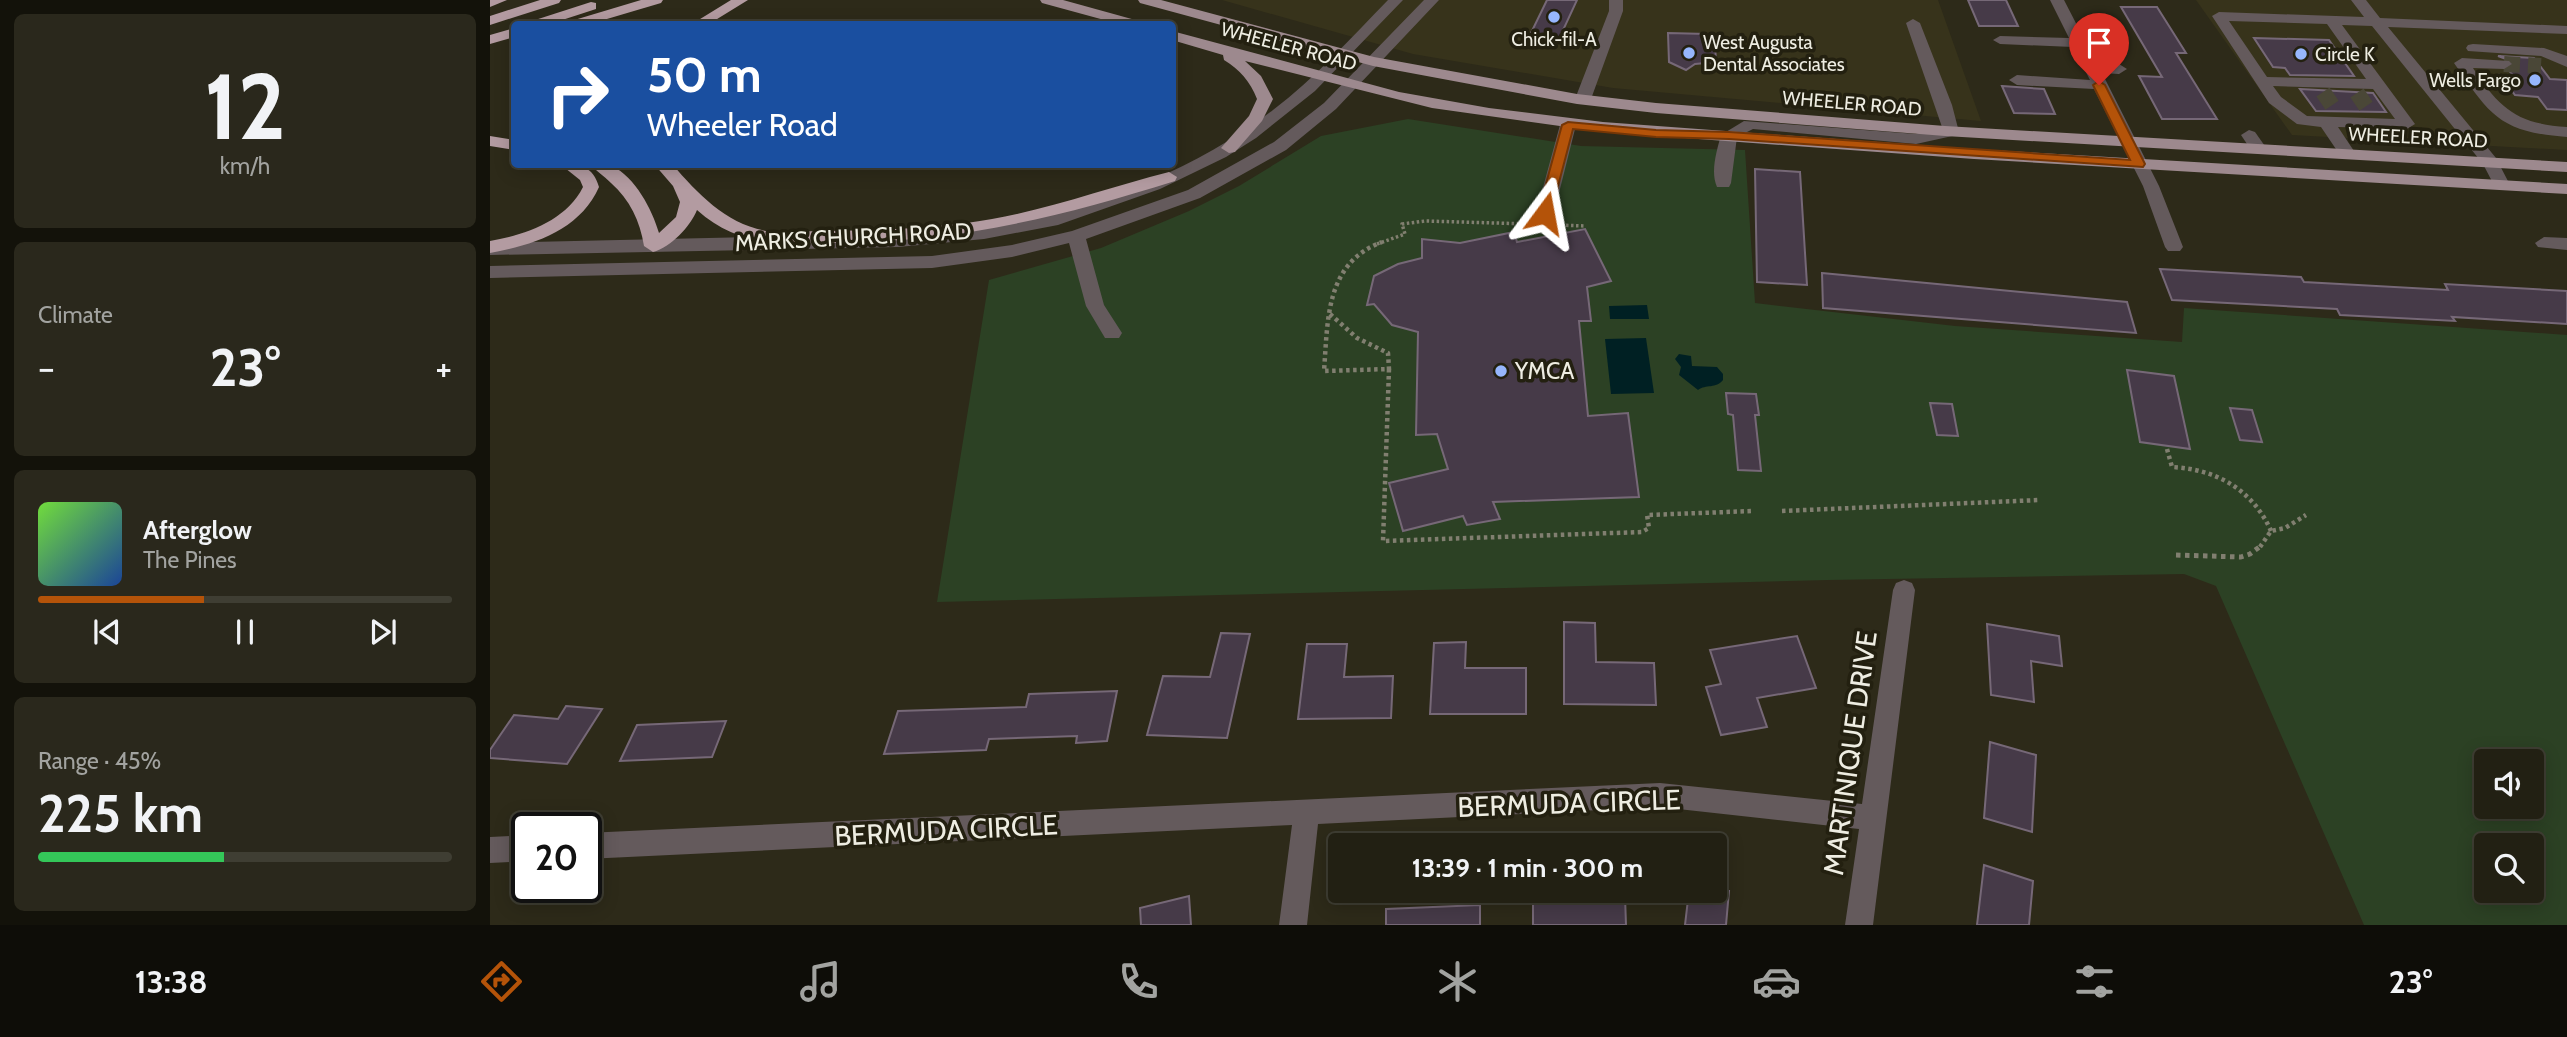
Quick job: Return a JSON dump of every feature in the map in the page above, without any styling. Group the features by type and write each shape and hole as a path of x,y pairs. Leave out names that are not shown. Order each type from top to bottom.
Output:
{"highway":[{"path":"490,3 500,0"},
{"path":"490,21 554,0"},
{"path":"546,21 611,0"},
{"path":"586,21 656,0"},
{"path":"704,21 741,0"},
{"path":"490,40 511,33"},
{"path":"490,51 511,44"},
{"path":"490,131 511,133"},
{"path":"490,141 511,144"},
{"path":"490,248 510,245 540,233 557,224 586,198 591,187 588,177 574,168"},
{"path":"603,168 633,194 652,231 653,246"},
{"path":"665,168 681,186 735,231 753,237 772,238 929,233 968,229 1059,212 1170,177"},
{"path":"653,246 668,235 688,213 689,203 681,186"}],"main road":[{"path":"1047,0 1123,21"},
{"name":"WHEELER ROAD","path":"1145,0 1373,61 1583,99 1948,132 2567,167"},
{"name":"WHEELER ROAD","path":"1176,36 1319,78 1436,104 1568,125 1656,134 1729,135 2139,164 2567,189"},
{"path":"1212,47 1246,67 1259,82 1265,99 1256,118 1229,148"}],"street":[{"name":"MARKS CHURCH ROAD","path":"490,248 936,239 1017,228 1068,216 1170,177 1229,148 1278,114 1319,78 1396,0"},
{"name":"MARKS CHURCH ROAD","path":"490,272 932,262 1012,251 1076,236 1161,208 1226,178 1305,128 1351,85 1432,0"},
{"path":"1583,99 1616,11 1616,0"},
{"path":"2057,0 2151,186 2174,247"},
{"path":"2209,0 2274,100 2303,121 2375,117 2407,124 2331,20"},
{"path":"2358,0 2490,162 2502,186"},
{"path":"2219,16 2374,20 2567,30"},
{"path":"1723,183 1724,158 1729,135 1750,124 1916,139 1948,132 1944,105 1913,23"},
{"path":"2457,24 2473,48"},
{"path":"2260,78 2262,61 2246,37 2250,30 2324,33 2333,38 2356,69 2375,80"},
{"path":"2000,40 2078,43"},
{"path":"2473,48 2544,52 2567,62"},
{"path":"2462,63 2473,48"},
{"path":"2462,63 2504,64"},
{"path":"2462,63 2494,108 2516,121 2544,131 2567,132"},
{"path":"2541,66 2567,68"},
{"path":"2090,68 2119,69"},
{"path":"2260,78 2319,88 2353,88 2375,80"},
{"path":"2017,80 2099,85"},
{"path":"2336,118 2348,154"},
{"path":"1541,220 1568,125"},
{"path":"2249,135 2259,149"},
{"path":"1076,236 1095,306 1112,334"},
{"path":"2544,243 2567,244"},
{"path":"641,268 653,246"},
{"name":"MARTINIQUE DRIVE","path":"1859,925 1904,590"},
{"name":"BERMUDA CIRCLE","path":"602,845 1306,814 1660,795 1873,818"},
{"path":"1293,925 1306,814"},
{"path":"490,850 511,849"}],"path":[{"path":"1389,369 1324,372 1333,287 1344,266 1364,248 1405,234 1402,224 1425,221 1541,220 1587,226"},
{"path":"1331,314 1357,338 1388,353 1383,541 1642,532 1649,528 1647,515 1753,511"},
{"path":"2167,449 2172,467 2204,470 2237,488 2263,515 2271,531"},
{"path":"1782,511 2040,500"},
{"path":"2176,555 2207,553 2239,558 2248,556 2263,544 2271,531 2285,528 2306,515"}],"shaded area":[{"path":"1222,0 1938,0 1981,121 1613,88 1413,54"},
{"path":"2196,0 2567,0 2567,150 2292,135"}],"green space":[{"path":"1408,119 1581,146 1745,150 1755,303 1955,326 2182,342 2184,308 2567,335 2567,925 2364,925 2216,586 2184,574 937,602 989,280 1101,248 1189,211 1239,186 1321,136"}],"water":[{"path":"1647,305 1649,319 1610,319 1609,306"},
{"path":"1646,338 1654,393 1611,394 1605,339"},
{"path":"1679,354 1691,356 1692,366 1717,367 1723,374 1723,380 1717,385 1698,390 1679,375 1681,367 1675,359"}],"building":[{"name":"Chick-fil-A","path":"1547,0 1577,0 1559,39 1530,35"},
{"path":"1968,0 2006,0 2018,26 1979,26"},
{"path":"2121,7 2157,7 2186,53 2176,53 2217,119 2162,119 2139,76 2162,77"},
{"name":"West Augusta Dental Associates","path":"1668,33 1707,34 1715,43 1716,62 1695,64 1686,70 1669,62"},
{"name":"Circle K","path":"2254,38 2329,40 2354,76 2290,75 2285,68 2273,67"},
{"name":"Wells Fargo","path":"2498,56 2534,58 2550,79 2567,80 2567,110 2547,109 2538,97 2515,95 2500,75 2513,76 2508,69 2514,62"},
{"path":"2002,86 2044,89 2055,114 2014,113"},
{"name":"Circle K","path":"2300,89 2373,93 2386,112 2316,111"},
{"path":"1755,169 1800,172 1807,285 1757,282"},
{"name":"YMCA","path":"1585,229 1611,281 1587,287 1591,321 1579,321 1588,416 1628,413 1639,497 1493,502 1500,519 1467,525 1463,516 1403,531 1389,483 1448,469 1437,434 1416,435 1418,332 1392,325 1374,304 1367,305 1374,276 1398,264 1422,258 1422,239 1460,243 1514,232 1517,242"},
{"path":"2160,269 2301,277 2304,282 2448,290 2445,284 2567,291 2567,324 2452,317 2455,321 2340,315 2337,309 2172,300"},
{"path":"1822,273 2127,302 2136,333 1823,308"},
{"path":"2127,370 2174,376 2190,449 2140,442"},
{"path":"1726,393 1756,394 1759,415 1755,415 1761,471 1738,470 1733,415 1728,414"},
{"path":"1930,403 1952,404 1958,436 1937,435"},
{"path":"2230,408 2252,410 2262,442 2240,440"},
{"path":"1564,622 1595,623 1596,662 1654,663 1656,705 1564,704"},
{"path":"1987,624 2059,636 2062,666 2031,661 2034,702 1991,695"},
{"path":"1221,633 1250,634 1227,738 1147,735 1163,676 1210,677"},
{"path":"1797,636 1816,688 1757,698 1767,727 1721,735 1706,687 1721,684 1710,650"},
{"path":"1466,642 1465,668 1526,668 1526,714 1430,714 1434,643"},
{"path":"1307,644 1347,644 1344,677 1393,676 1391,718 1298,719"},
{"path":"1117,691 1107,741 1076,743 1077,736 989,739 986,750 884,754 898,711 1026,707 1029,694"},
{"path":"566,706 602,709 567,764 490,758 490,750 514,715 558,719"},
{"path":"726,721 712,757 620,761 637,725"},
{"path":"1990,742 2036,755 2032,832 1984,818"},
{"path":"1984,865 2033,881 2029,925 1977,925"},
{"path":"1729,891 1726,925 1685,925 1688,903 1727,903"},
{"path":"1189,896 1191,925 1141,925 1140,908"},
{"path":"1533,903 1625,903 1626,925 1533,925"},
{"path":"1480,905 1480,925 1386,925 1386,909"}],"tunnel":[{"path":"2504,64 2541,66"},
{"path":"2323,92 2336,111"},
{"path":"2357,93 2370,112"}],"place":[{"name":"Chick-fil-A","path":"1554,17"},
{"name":"West Augusta Dental Associates","path":"1689,53"},
{"name":"Circle K","path":"2301,54"},
{"name":"Wells Fargo","path":"2535,80"},
{"name":"YMCA","path":"1501,371"}],"route":[{"path":"1545,213 1568,125 1656,134 1729,135 2139,164 2099,85"}]}
